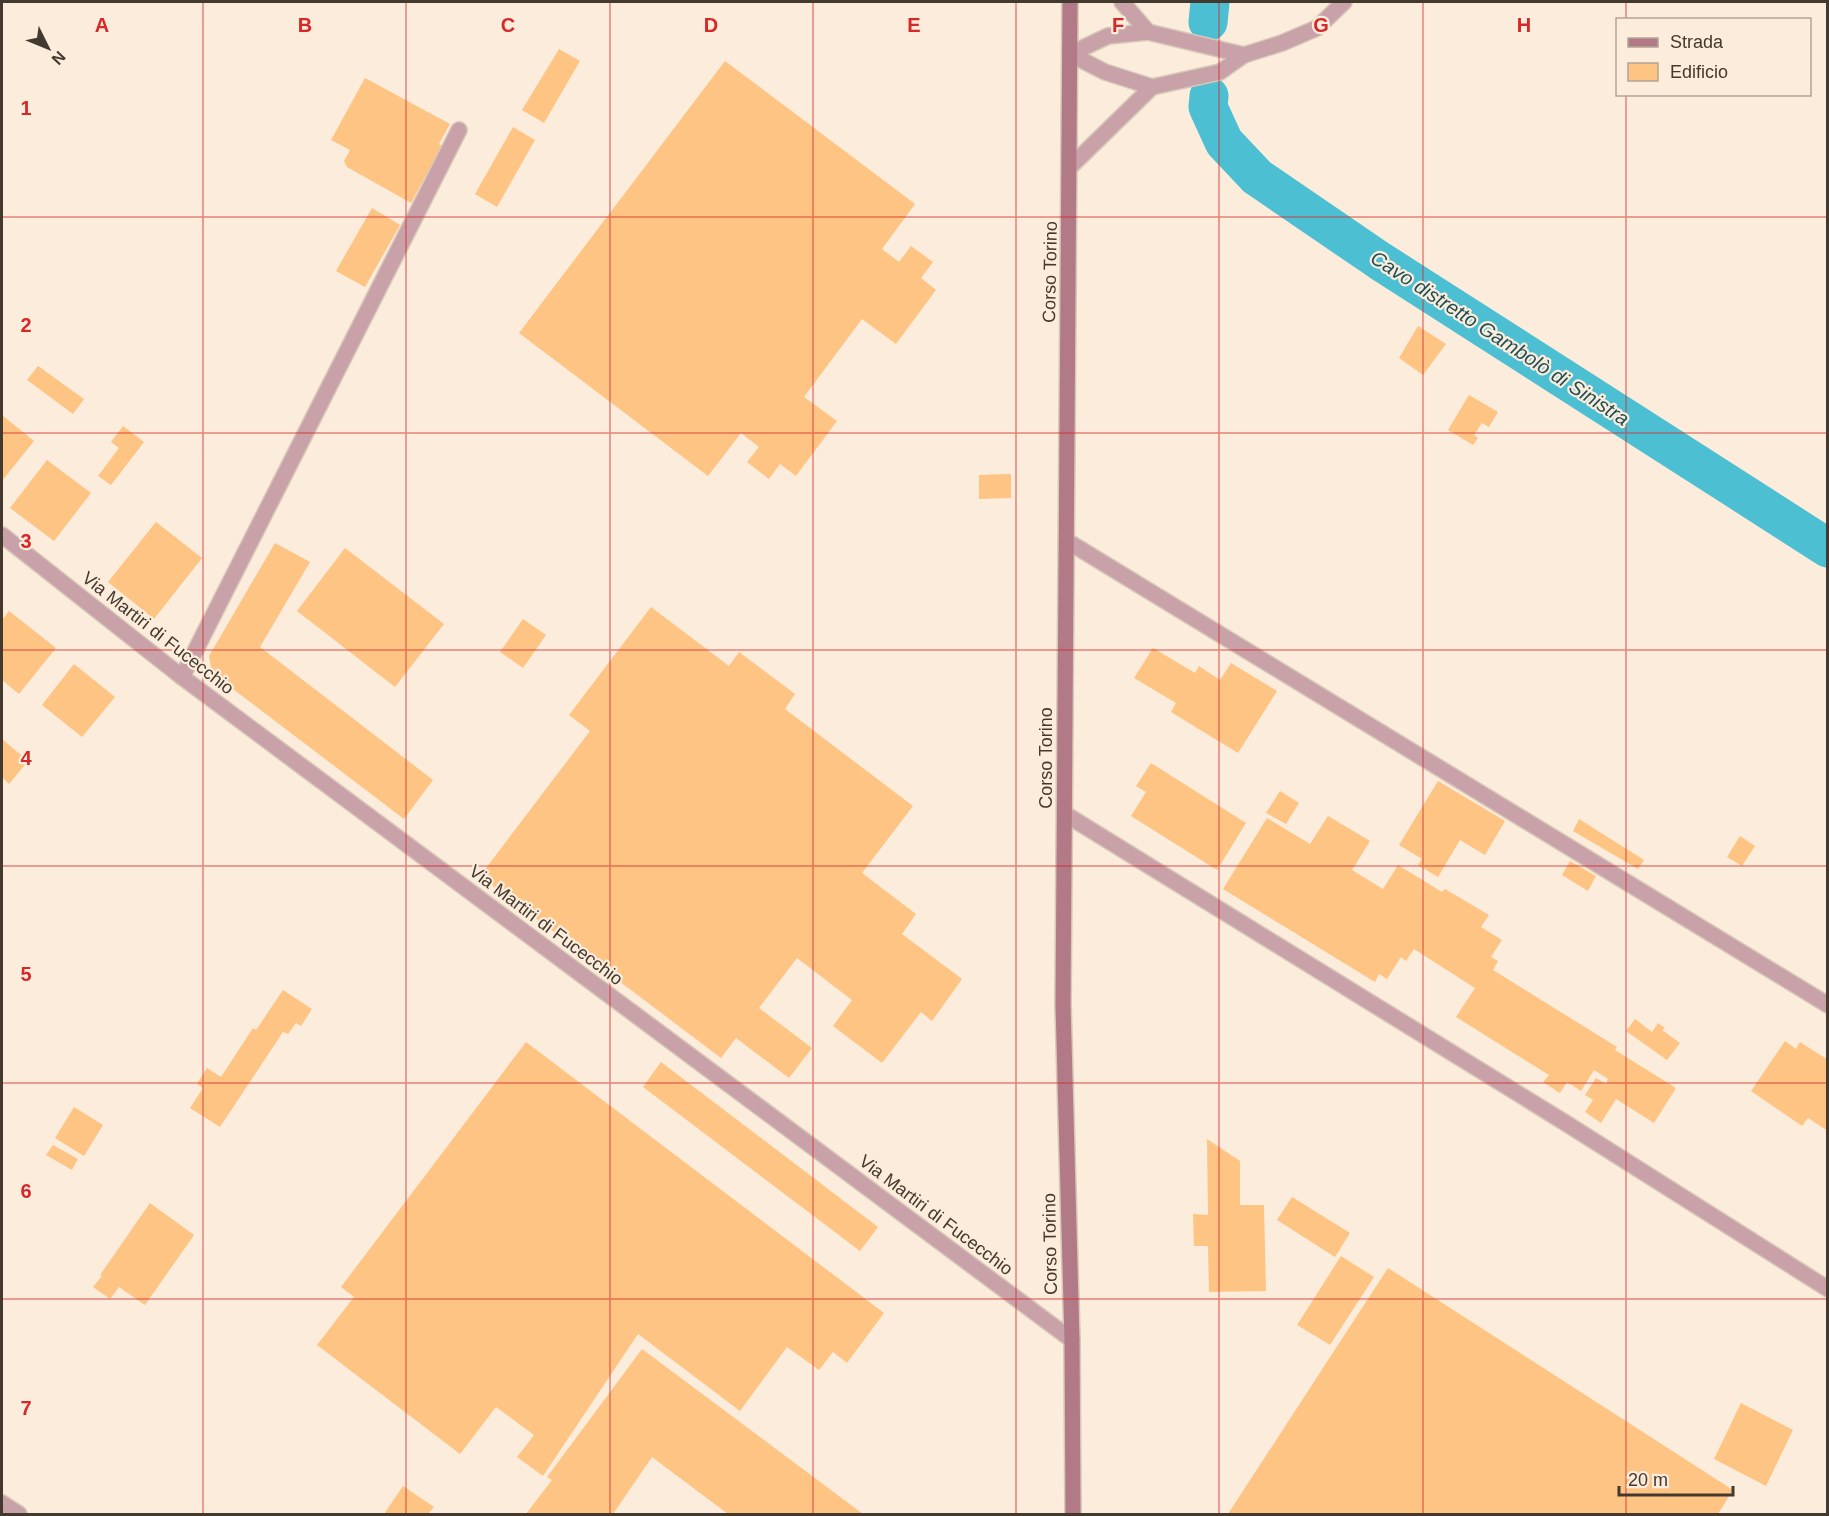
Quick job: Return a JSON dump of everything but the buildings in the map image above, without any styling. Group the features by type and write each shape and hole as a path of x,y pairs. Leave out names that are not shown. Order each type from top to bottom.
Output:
{"main road":[{"name":"Corso Torino","path":"1070,2 1063,1004 1072,1340 1073,1515"}],"street":[{"path":"1122,2 1148,32"},
{"path":"1070,54 1105,72 1152,87 1220,72 1244,55 1282,43 1317,27 1344,2"},
{"path":"1070,54 1108,36 1148,32 1244,55"},
{"path":"1070,167 1152,87"},
{"path":"182,677 459,130"},
{"name":"Via Martiri di Fucecchio","path":"2,535 182,677 1072,1340"},
{"path":"1067,541 1827,1005"},
{"path":"1065,814 1564,1122 1827,1289"},
{"path":"2,1503 19,1515"}],"waterway":[{"name":"Cavo distretto Gambolò di Sinistra","path":"1208,22 1210,2"},
{"name":"Cavo distretto Gambolò di Sinistra","path":"1209,96 1208,107 1224,142 1257,177 1380,261 1828,548"}]}
